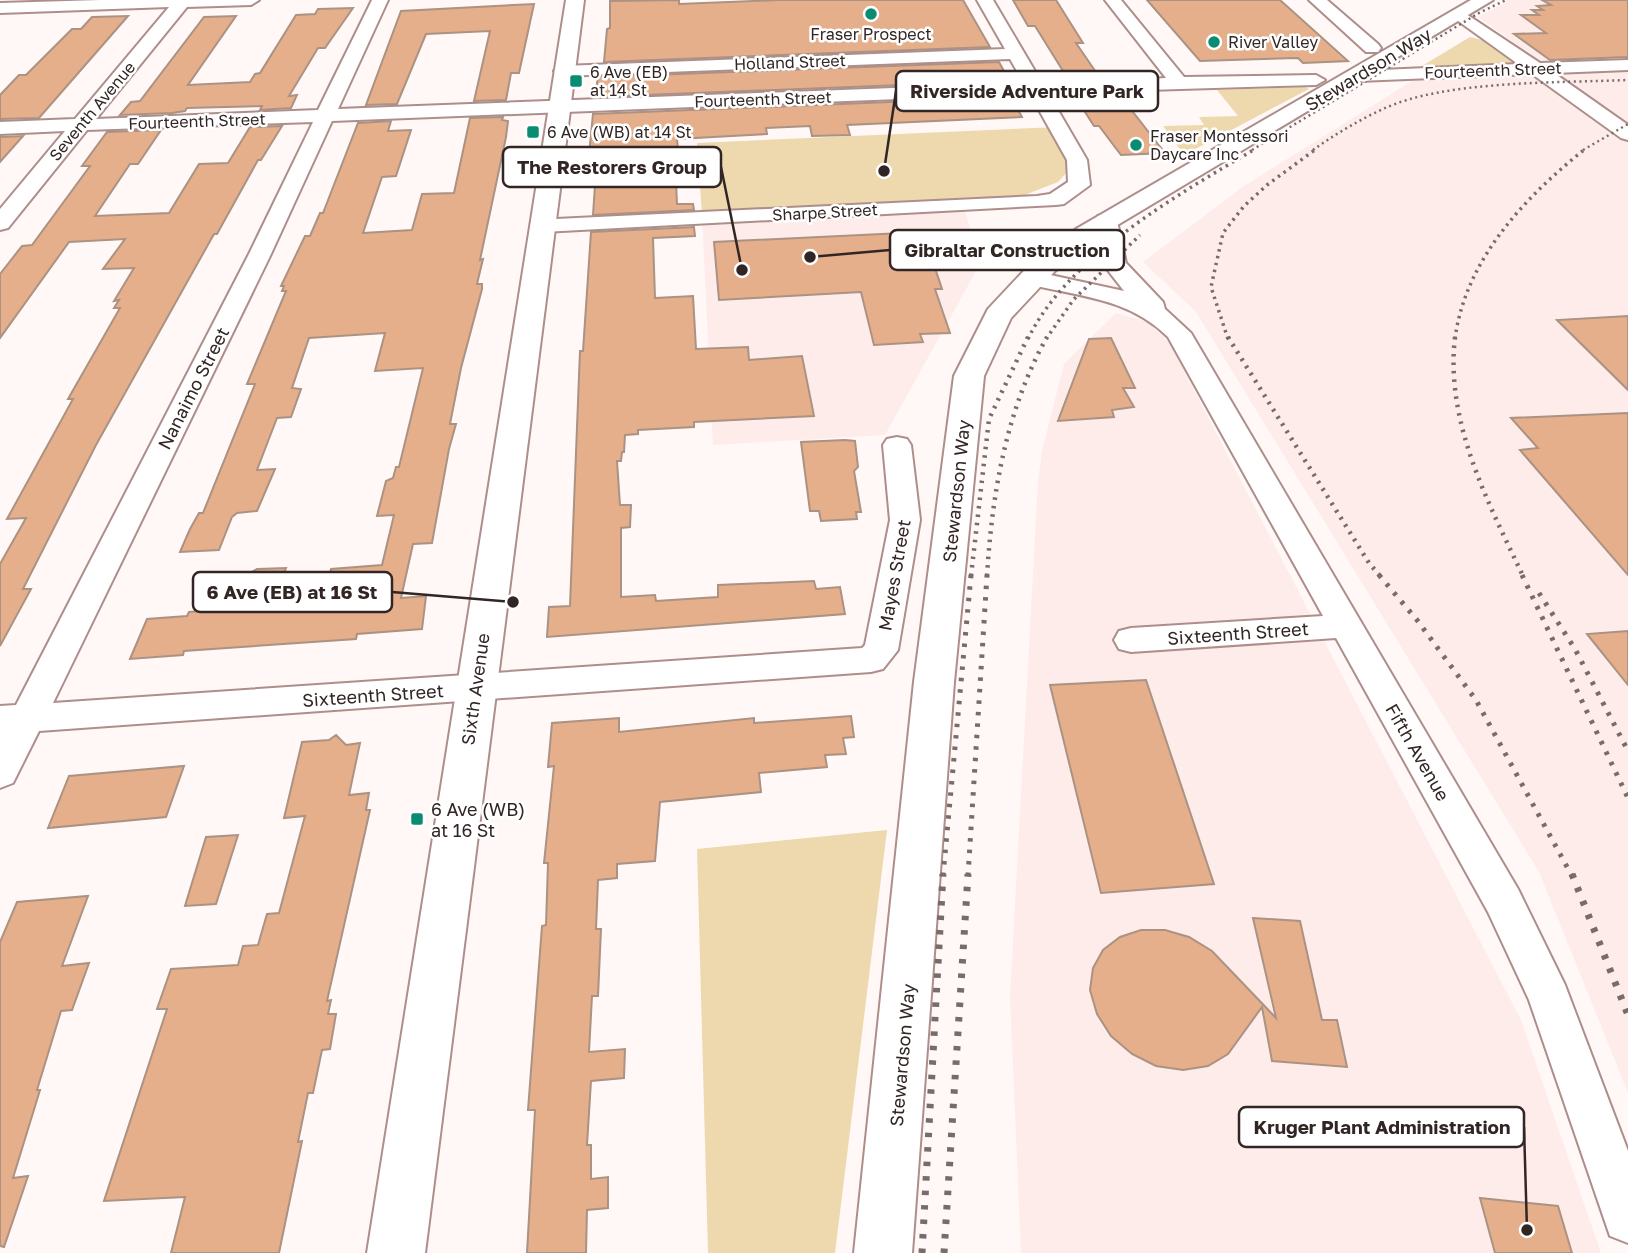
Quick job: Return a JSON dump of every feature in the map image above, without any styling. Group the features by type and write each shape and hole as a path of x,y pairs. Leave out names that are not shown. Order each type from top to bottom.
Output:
{"main road":[{"name":"Sixth Avenue","path":"396,1253 457,688 543,225 575,0"},
{"name":"Stewardson Way","path":"883,1253 934,682 969,376 998,315 1032,278 1085,234 1358,76 1449,8 1484,0"}],"street":[{"path":"0,8 251,0"},
{"name":"Nanaimo Street","path":"0,773 14,719 259,256 380,0"},
{"path":"985,0 1036,88"},
{"path":"1113,0 1179,83"},
{"path":"1317,0 1372,48"},
{"name":"Seventh Avenue","path":"0,223 183,1"},
{"path":"1449,8 1628,134"},
{"name":"Holland Street","path":"563,71 1016,54"},
{"name":"Fourteenth Street","path":"1358,76 1628,65"},
{"name":"Fourteenth Street","path":"0,128 1036,88 1316,80"},
{"name":"Sharpe Street","path":"543,225 1056,199 1079,184 1077,160 1036,88"},
{"name":"Fifth Avenue","path":"1106,221 1118,268 1178,333 1510,914 1550,999 1628,1217"},
{"name":"Fifth Avenue","path":"1032,278 1121,298 1157,312"},
{"name":"Mayes Street","path":"871,660 881,650 905,520 897,445"},
{"name":"Sixteenth Street","path":"1131,640 1346,626"},
{"name":"Sixteenth Street","path":"14,719 871,660"}],"shaded area":[{"path":"1509,0 1628,0 1628,62 1550,64 1540,61 1478,17"},
{"path":"1470,37 1482,40 1513,62 1507,65 1432,69 1422,66"},
{"path":"1628,70 1628,1093 1539,872 1196,312 1143,262 1244,186 1415,79"},
{"path":"1309,89 1184,155 1163,126 1204,125 1199,117 1238,116 1217,90"},
{"path":"1058,127 1078,160 1058,182 1022,196 963,203 702,215 697,143"},
{"path":"963,203 980,264 885,435 713,445 702,215"},
{"path":"1116,313 1149,322 1170,344 1521,1020 1601,1253 1021,1253 1010,997 1038,481 1042,451 1064,364"},
{"path":"887,830 835,1253 708,1253 697,849"}],"building":[{"path":"679,0 679,4 779,0 963,0 990,47 604,62 607,29 610,28 610,1"},
{"path":"1013,0 1056,0 1083,43 1076,43 1100,78 1068,79 1035,26 1028,26"},
{"path":"1147,0 1280,0 1348,61 1303,63 1298,58 1200,61"},
{"path":"1542,0 1628,0 1628,57 1550,60 1514,34 1546,33 1521,15 1539,15 1532,10 1543,10 1537,6 1551,5"},
{"path":"534,4 519,73 511,73 506,100 474,101 490,31 426,34 397,104 366,105 401,11"},
{"path":"353,8 325,48 318,48 289,96 297,95 291,108 187,108 185,111 172,113 120,115 131,102 140,101 204,17 236,16 188,85 250,82 255,74 260,73 296,15 315,14 318,9"},
{"path":"128,16 39,118 0,119 0,95 19,75 26,75 72,29 81,29 92,17"},
{"path":"999,62 1005,73 998,74 1002,81 595,97 598,77"},
{"path":"1111,94 1114,98 1122,98 1165,153 1121,155 1099,126 1094,126 1076,98 1080,98 1078,95"},
{"path":"1011,97 1022,117 847,125 850,135 812,136 810,126 766,128 767,134 677,139 677,204 693,204 694,210 593,215 595,185 586,185 593,114"},
{"path":"503,117 502,120 508,121 506,137 477,284 482,284 482,289 461,368 450,424 456,424 432,543 413,544 401,598 426,596 422,629 357,634 356,639 184,651 183,655 130,659 147,619 238,608 250,573 257,569 286,568 277,593 326,589 331,569 382,565 394,515 377,516 386,481 393,478 396,467 399,467 423,368 375,371 385,333 309,338 292,388 301,389 291,417 277,418 257,470 275,469 257,511 237,513 232,517 219,550 180,552 199,513 203,513 255,384 247,384 286,291 282,291 284,286 281,286 305,236 310,236 320,213 323,213 358,123 391,121 388,131 411,130 396,176 382,177 363,233 412,230 422,194 454,193 470,118"},
{"path":"282,126 261,160 258,160 217,234 214,234 96,445 23,589 31,589 0,646 0,564 26,518 7,519 73,399 68,399 120,308 114,308 119,300 114,301 134,268 103,269 125,239 69,242 0,338 0,274 22,246 32,245 90,166 82,166 107,132 161,130 138,164 130,164 95,216 169,213 199,164 228,163 250,127"},
{"path":"23,136 0,162 0,137"},
{"path":"694,227 695,236 653,238 655,298 693,296 696,349 748,347 749,360 802,356 814,416 694,422 694,427 638,430 638,434 625,435 624,452 621,461 617,461 620,505 631,505 630,527 621,528 621,597 655,595 656,601 718,597 718,585 814,581 816,589 840,587 845,614 547,637 549,607 570,606 580,351 583,351 591,232"},
{"path":"923,232 942,289 935,289 950,333 920,334 923,342 874,345 861,292 719,300 714,242"},
{"path":"1628,316 1628,390 1557,320"},
{"path":"1111,338 1135,388 1123,388 1134,407 1112,410 1114,417 1058,421 1089,339"},
{"path":"1628,413 1628,575 1520,450 1538,448 1511,418"},
{"path":"855,441 858,467 854,471 861,512 856,512 857,519 821,521 819,511 810,511 801,442"},
{"path":"1628,631 1628,685 1587,634"},
{"path":"1146,680 1214,884 1101,893 1050,685"},
{"path":"851,716 854,737 843,738 846,754 825,755 827,767 759,773 761,792 660,802 655,861 617,864 617,878 598,880 596,929 601,929 598,996 592,996 589,1052 625,1049 624,1078 591,1081 587,1145 591,1145 591,1179 608,1177 608,1208 587,1210 586,1253 527,1253 535,1110 528,1110 542,926 546,925 548,863 544,863 554,766 548,767 552,723 619,718 619,732 754,718 754,723"},
{"path":"336,735 346,745 360,743 349,795 369,793 366,810 370,810 327,1001 331,1000 328,1014 336,1014 330,1049 322,1050 313,1093 308,1093 298,1142 302,1141 279,1253 171,1253 185,1197 104,1201 167,1009 157,1009 171,969 238,965 243,946 258,945 267,914 279,913 305,816 284,818 302,742 329,740"},
{"path":"184,766 166,817 48,828 69,776"},
{"path":"238,835 216,904 185,906 206,837"},
{"path":"88,896 62,966 89,963 72,1010 61,1011 37,1090 40,1090 13,1178 28,1176 4,1247 0,1246 0,942 17,902"},
{"path":"1253,918 1300,921 1322,1020 1337,1020 1347,1067 1272,1061 1262,1007 1228,1054 1208,1066 1183,1070 1156,1066 1132,1054 1111,1036 1097,1014 1090,990 1093,968 1103,950 1120,937 1141,930 1165,930 1189,937 1212,951 1276,1018"},
{"path":"1480,1198 1558,1206 1572,1253 1495,1253"}],"railway":[{"path":"1252,150 1479,13 1506,0"},
{"path":"1313,150 1383,109 1438,93 1502,85 1628,80"},
{"path":"1583,150 1628,124"},
{"path":"1028,339 1046,309 1069,281 1097,255 1160,207 1255,149"},
{"path":"1228,339 1211,287 1223,233 1244,206 1267,185 1316,149"},
{"path":"1455,339 1461,310 1471,283 1501,232 1541,188 1585,149"},
{"path":"1046,339 1074,299 1140,235"},
{"path":"971,576 989,419 1028,337"},
{"path":"1228,337 1369,563 1380,576"},
{"path":"1455,337 1456,400 1463,430 1483,490 1523,576"},
{"path":"987,576 997,484 1011,423 1046,339"},
{"path":"943,876 971,575"},
{"path":"968,876 987,575"},
{"path":"1379,575 1417,620 1476,700 1572,876"},
{"path":"1522,575 1628,798"},
{"path":"1539,593 1575,649 1628,751"},
{"path":"922,1253 943,874"},
{"path":"944,1253 968,874"},
{"path":"1572,874 1628,1015"}],"place":[{"name":"Fraser Prospect","path":"871,14"},
{"name":"River Valley","path":"1214,42"},
{"name":"6 Ave (EB) at 14 St","path":"576,81"},
{"name":"6 Ave (WB) at 14 St","path":"533,132"},
{"name":"Fraser Montessori Daycare Inc","path":"1136,145"},
{"name":"Riverside Adventure Park","path":"884,171"},
{"name":"Gibraltar Construction","path":"810,257"},
{"name":"The Restorers Group","path":"742,270"},
{"name":"6 Ave (EB) at 16 St","path":"513,602"},
{"name":"6 Ave (WB) at 16 St","path":"417,819"},
{"name":"Kruger Plant Administration","path":"1527,1230"}]}
